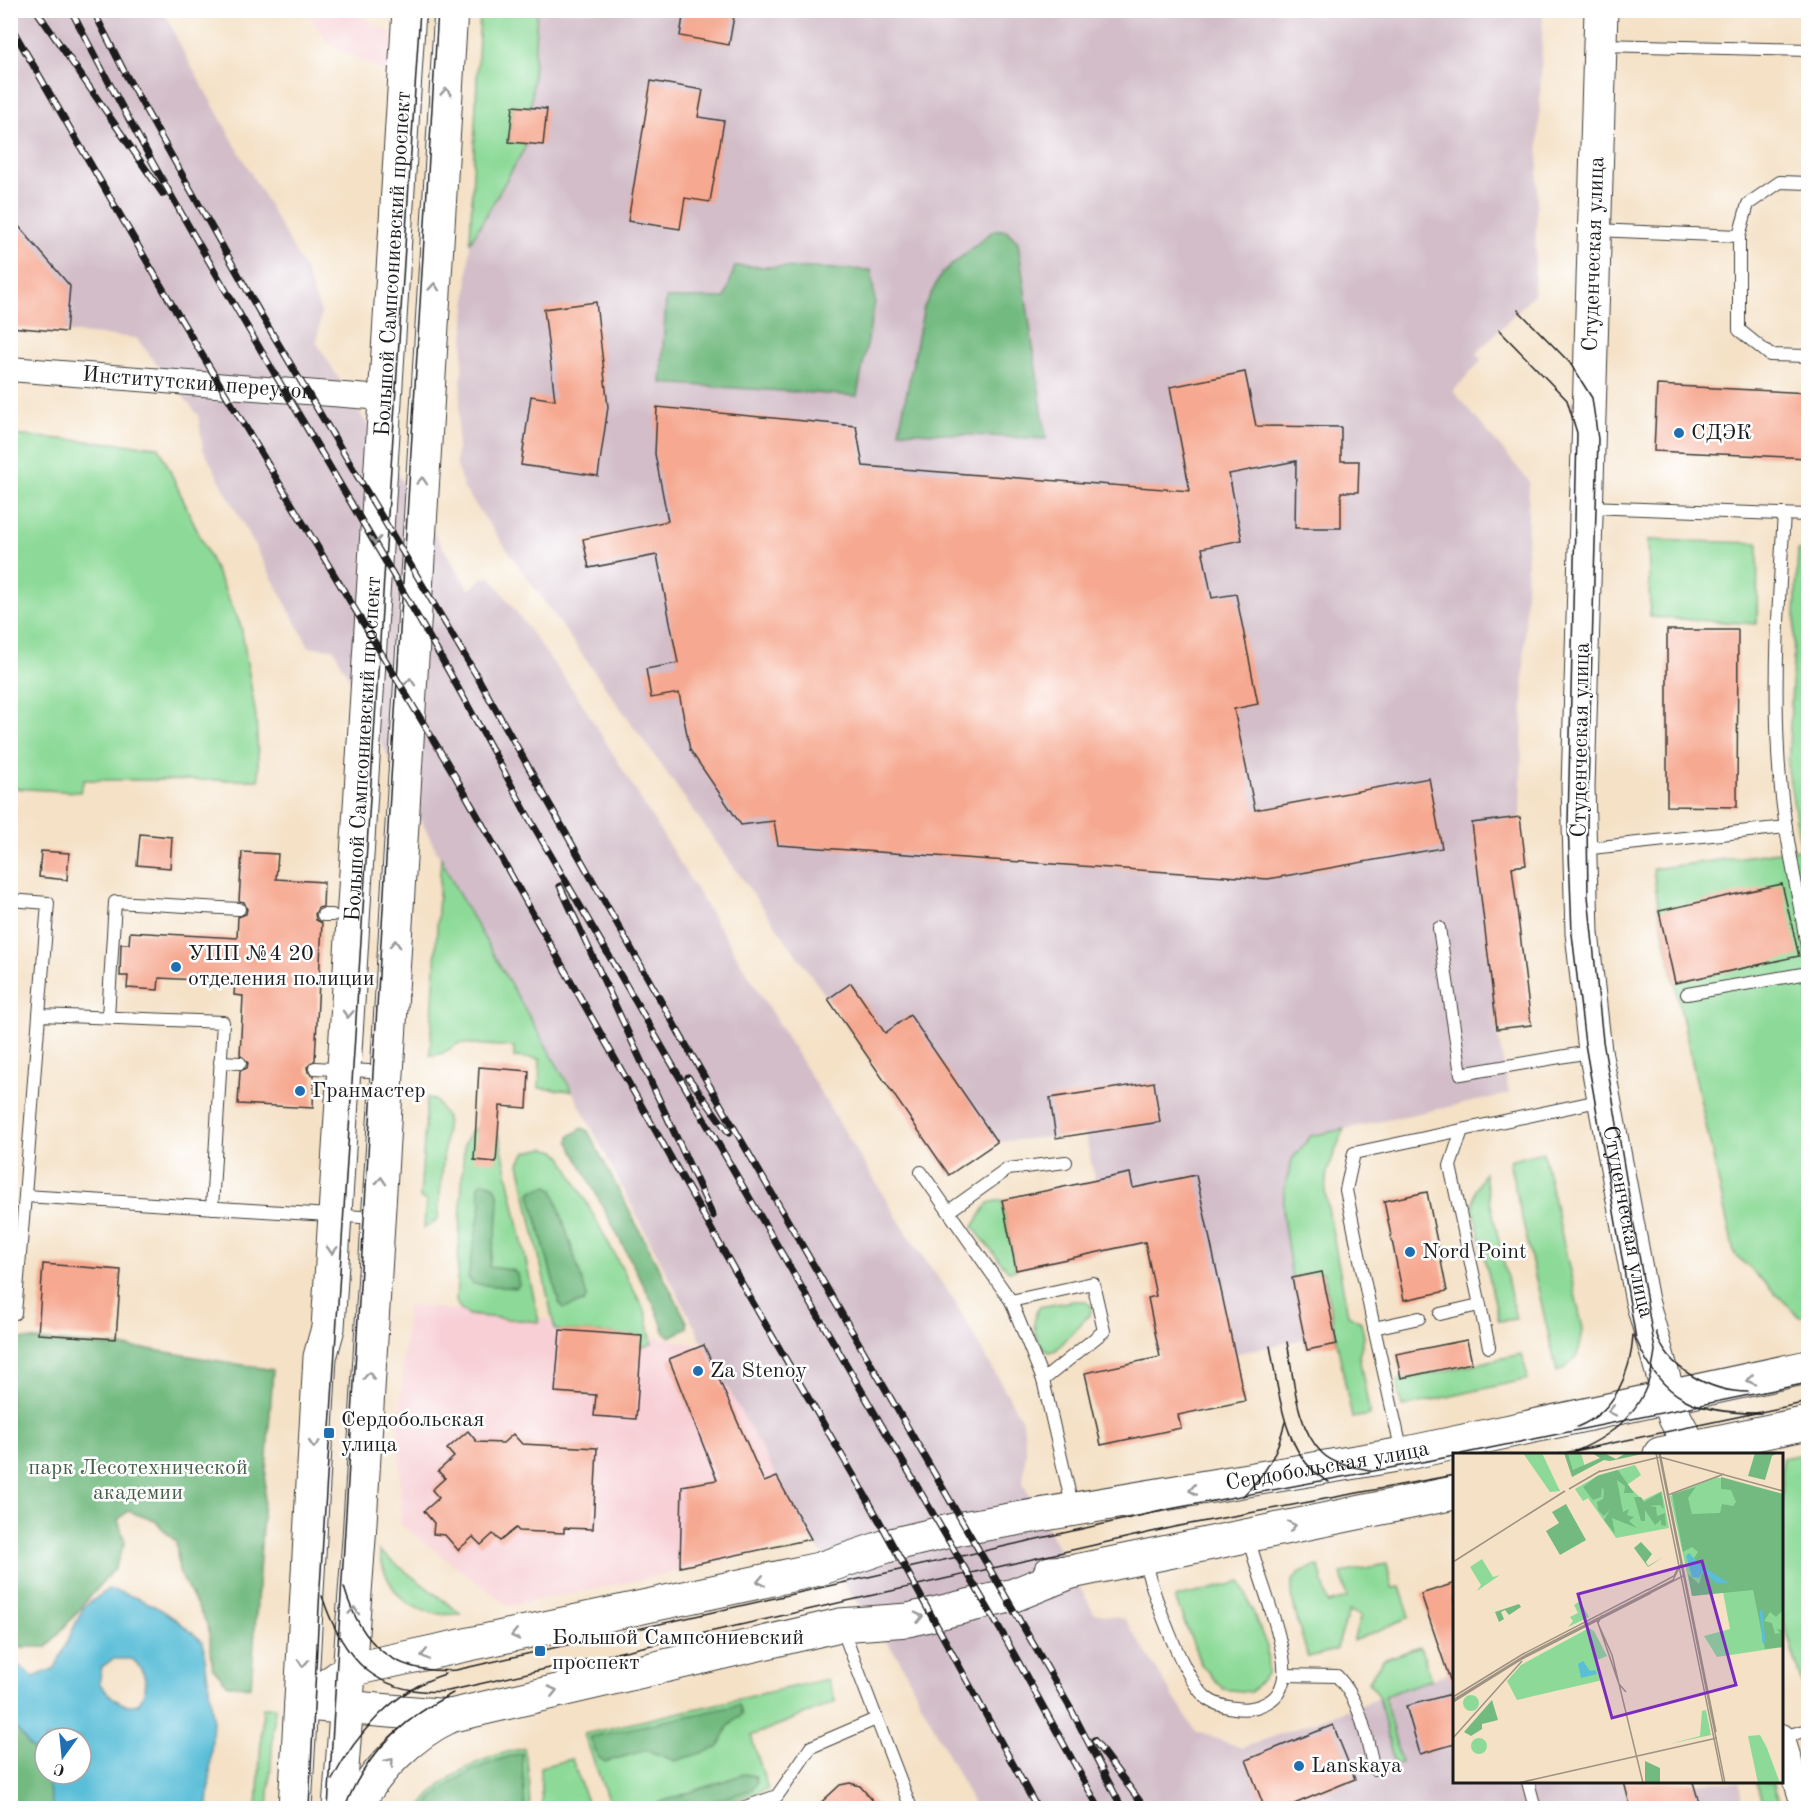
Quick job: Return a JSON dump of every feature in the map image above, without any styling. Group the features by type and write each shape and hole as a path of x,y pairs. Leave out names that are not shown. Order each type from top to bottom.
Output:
{"main road":[{"name":"Большой Сампсониевский проспект","path":"295,1809 320,1357 328,1328 334,1215 330,1069 383,398 409,10"},
{"name":"Большой Сампсониевский проспект","path":"339,1809 388,1072 451,10"},
{"name":"Студенческая улица","path":"1601,10 1578,850 1581,933 1595,1051 1642,1300 1675,1418 1693,1452"},
{"name":"Сердобольская улица","path":"301,1704 349,1670 819,1569 894,1563 965,1546 1065,1512 1403,1454 1669,1399 1809,1367"},
{"path":"1693,1452 1809,1423"},
{"path":"355,1809 402,1747 426,1728 450,1716 840,1625 902,1599 1008,1575 1071,1572 1453,1493"},
{"path":"301,1704 450,1716"}],"street":[{"name":"Институтский переулок","path":"10,369 383,398"},
{"path":"1783,1739 1801,1775 1804,1809"}],"lane":[{"path":"1600,45 1809,50"},
{"path":"1809,183 1780,182 1748,204 1739,236 1739,330 1770,355 1809,356"},
{"path":"1594,230 1739,236"},
{"path":"1587,507 1809,515"},
{"path":"1784,514 1777,627 1778,752 1786,827 1809,953"},
{"path":"1578,850 1786,827"},
{"path":"10,900 48,903 15,1313 10,1313"},
{"path":"108,1017 115,902 239,909"},
{"path":"1439,928 1461,1074 1595,1051"},
{"path":"1687,994 1809,973"},
{"path":"39,1015 223,1022 212,1208"},
{"path":"220,1062 240,1063"},
{"path":"330,1069 388,1072"},
{"path":"1403,1454 1346,1190 1354,1153 1604,1100"},
{"path":"1462,1130 1450,1166 1490,1347"},
{"path":"949,1211 1008,1169 1066,1162"},
{"path":"921,1172 1011,1301 1043,1380 1065,1512"},
{"path":"25,1196 378,1218"},
{"path":"1011,1301 1093,1283 1104,1331 1043,1380"},
{"path":"1440,1314 1479,1305"},
{"path":"1374,1328 1419,1318"},
{"path":"1143,1558 1151,1587 1193,1684 1208,1700 1226,1706 1250,1709 1271,1703 1280,1692 1284,1675 1282,1647 1254,1565 1248,1535"},
{"path":"840,1625 911,1809"},
{"path":"1284,1675 1337,1676 1352,1692 1374,1768"},
{"path":"742,1809 777,1796 811,1747 876,1719"},
{"path":"1783,1737 1809,1730"},
{"path":"1528,1783 1535,1809"}],"shaded area":[{"path":"10,11 164,11 184,53 305,270 321,313 317,343 469,590 483,578 491,577 580,700 911,1240 952,1297 1023,1422 1026,1451 1023,1484 1094,1613 1125,1619 1195,1731 1242,1748 1453,1671 1453,1783 1738,1783 1746,1808 975,1808 899,1659 811,1539 704,1345 567,1081 457,891 334,649 309,647 203,449 198,415 136,338 11,327"},
{"path":"307,11 351,11 392,33 389,74 329,44"},
{"path":"537,11 1543,11 1534,294 1476,354 1482,360 1453,391 1529,481 1520,817 1526,865 1512,867 1531,1025 1497,1030 1509,1094 1312,1136 1322,1272 1337,1343 1306,1350 1304,1339 1235,1354 1245,1401 1179,1415 1181,1428 1101,1445 1085,1373 1160,1357 1148,1298 1156,1296 1145,1243 1016,1270 1002,1200 1095,1180 1085,1134 997,1142 949,1175 828,999 464,489 456,463 470,243 526,144 509,142 513,106 531,107"},
{"path":"407,1305 538,1318 704,1345 811,1539 644,1579 509,1606 401,1525 399,1424"}],"green space":[{"path":"480,11 537,11 531,108 513,106 509,141 527,144 470,243"},
{"path":"994,230 1006,230 1018,242 1046,439 899,431 924,307 942,273"},
{"path":"735,266 871,270 875,302 857,396 661,383 666,298 725,298"},
{"path":"11,435 159,447 241,626 256,717 259,780 84,780 80,792 11,788"},
{"path":"1648,540 1758,543 1757,624 1650,617"},
{"path":"1798,550 1808,550 1808,1315 1800,1317 1734,1253 1659,911 1653,869 1801,849 1788,770"},
{"path":"441,858 457,891 572,1091 539,1088 540,1059 514,1057 514,1047 459,1043 441,1054 430,1055"},
{"path":"427,1097 436,1101 447,1118 438,1217 434,1223 424,1228 426,1200 420,1198"},
{"path":"478,1127 497,1132 500,1139 539,1322 469,1315 460,1309 456,1301 464,1145 471,1131"},
{"path":"582,1128 588,1131 687,1322 687,1328 670,1337 665,1333 656,1309 569,1142 570,1136"},
{"path":"1344,1129 1327,1172 1325,1192 1348,1315 1361,1322 1364,1337 1359,1356 1370,1415 1352,1418 1323,1272 1292,1278 1283,1217 1284,1190 1292,1159 1311,1136"},
{"path":"545,1148 556,1151 562,1157 646,1313 652,1344 641,1347 641,1336 555,1330 519,1163 526,1152"},
{"path":"1543,1152 1583,1329 1581,1344 1574,1360 1557,1372 1509,1161"},
{"path":"1484,1173 1516,1319 1499,1321 1473,1206 1475,1191"},
{"path":"482,1182 495,1187 499,1203 489,1267 513,1270 517,1274 519,1285 516,1288 473,1284 468,1277 481,1204 478,1186"},
{"path":"548,1186 553,1189 587,1296 584,1302 564,1308 559,1303 530,1194 532,1191"},
{"path":"1002,1200 1016,1270 1008,1271 973,1227 988,1203"},
{"path":"1086,1301 1092,1307 1090,1314 1056,1350 1049,1352 1040,1343 1035,1331 1036,1313 1039,1307"},
{"name":"парк Лесотехнической академии","path":"10,1338 148,1349 273,1370 251,1687 228,1685 213,1668 208,1626 179,1572 176,1542 155,1521 128,1511 118,1520 125,1542 115,1568 47,1647 21,1647 11,1642"},
{"path":"1522,1354 1528,1379 1402,1407 1397,1381"},
{"path":"1808,1453 1808,1705 1783,1618 1783,1458"},
{"path":"379,1551 461,1614 430,1612 406,1601 389,1581"},
{"path":"1387,1564 1392,1588 1400,1587 1410,1617 1353,1641 1361,1615 1349,1611 1336,1650 1308,1657 1292,1595 1292,1586 1296,1576 1305,1570 1319,1566 1328,1603 1347,1598 1341,1573"},
{"path":"1241,1582 1267,1647 1268,1673 1251,1692 1223,1689 1201,1664 1175,1598"},
{"path":"1420,1647 1432,1679 1384,1696 1401,1763 1394,1764 1379,1696 1368,1681 1383,1660"},
{"path":"827,1679 836,1702 751,1736 768,1789 709,1808 611,1808 584,1734"},
{"path":"10,1696 35,1726 33,1726 33,1786 81,1786 82,1808 11,1808"},
{"path":"739,1705 742,1714 728,1727 718,1748 675,1761 647,1750 605,1762 598,1757 590,1737"},
{"path":"263,1707 275,1707 268,1808 257,1808"},
{"path":"524,1748 528,1768 530,1808 420,1808 441,1785 466,1768 494,1756"},
{"path":"522,1753 525,1808 425,1808 456,1779 481,1766"},
{"path":"572,1759 589,1808 542,1808 540,1767"},
{"path":"744,1774 755,1776 757,1783 751,1790 691,1808 643,1808"},
{"path":"1756,1783 1773,1783 1781,1808 1764,1808"}],"water":[{"path":"108,1589 136,1598 159,1609 203,1642 213,1718 208,1808 53,1808 48,1786 93,1786 93,1726 33,1726 33,1750 11,1722 11,1660 34,1677 55,1668 83,1608","holes":["113,1659 132,1659 141,1670 146,1686 138,1704 121,1703 99,1683 102,1667"]}],"building":[{"path":"684,10 735,10 729,45 680,36"},
{"path":"651,81 703,90 698,117 724,121 710,202 685,198 680,229 628,221"},
{"path":"513,106 547,109 543,145 509,142"},
{"path":"10,216 70,286 66,332 10,327"},
{"path":"596,302 608,407 598,476 521,465 531,396 555,400 544,309"},
{"path":"1245,372 1256,426 1341,427 1341,461 1359,461 1358,492 1341,492 1341,528 1295,528 1296,461 1229,474 1242,540 1202,548 1212,598 1236,594 1258,704 1234,709 1255,810 1429,778 1442,848 1268,879 778,845 774,821 741,825 690,750 679,693 651,698 646,669 678,663 657,555 589,568 583,539 668,521 655,454 657,407 856,426 863,466 1190,491 1170,387"},
{"path":"1657,385 1809,393 1809,458 1654,451"},
{"path":"1667,630 1738,630 1737,807 1667,806"},
{"path":"1520,817 1526,865 1512,867 1531,1025 1497,1029 1472,823"},
{"path":"140,834 172,837 170,868 137,865"},
{"path":"41,851 69,853 67,880 39,877"},
{"path":"242,852 278,854 276,879 324,882 323,907 318,908 315,914 316,920 322,923 315,1060 307,1067 308,1072 314,1076 313,1108 238,1104 240,1071 247,1068 248,1063 240,1055 243,996 234,995 235,982 159,978 158,990 127,988 128,976 120,976 121,944 129,944 130,932 237,938 238,917 246,914 247,909 244,902 239,901"},
{"path":"1782,884 1799,956 1675,983 1659,911"},
{"path":"851,983 885,1033 910,1015 997,1142 949,1175 828,999"},
{"path":"479,1067 529,1071 527,1108 500,1106 496,1162 474,1160"},
{"path":"1154,1082 1160,1122 1056,1138 1050,1098"},
{"path":"1130,1173 1133,1188 1196,1175 1245,1401 1178,1415 1181,1428 1101,1445 1085,1373 1160,1357 1148,1298 1156,1296 1145,1242 1016,1270 1002,1200"},
{"path":"1427,1192 1447,1291 1404,1300 1384,1201"},
{"path":"43,1264 121,1270 116,1339 38,1334"},
{"path":"1322,1272 1337,1344 1307,1350 1292,1278"},
{"path":"560,1330 642,1336 636,1419 594,1416 596,1395 555,1392"},
{"path":"1467,1340 1472,1363 1401,1378 1396,1354"},
{"path":"704,1345 764,1482 777,1477 811,1539 680,1567 682,1486 717,1480 669,1359"},
{"path":"468,1431 477,1442 503,1443 513,1434 522,1444 597,1448 593,1529 564,1528 564,1533 519,1531 516,1528 500,1541 493,1534 481,1545 473,1537 458,1550 445,1535 433,1534 434,1523 424,1511 439,1498 432,1490 445,1478 438,1471 454,1457 447,1449"},
{"path":"1453,1584 1453,1680 1450,1680 1421,1594"},
{"path":"1453,1694 1453,1745 1420,1754 1406,1706"},
{"name":"Lanskaya","path":"1333,1725 1355,1779 1282,1809 1265,1809 1246,1760"},
{"path":"850,1783 860,1786 880,1809 814,1809 840,1785"},
{"path":"1624,1783 1693,1783 1701,1809 1631,1809"}],"tram line":[{"path":"309,1808 320,1587 420,10"},
{"path":"328,1808 438,10"},
{"path":"1518,310 1570,363 1592,398 1598,439 1587,823 1588,896 1603,1041 1655,1350 1647,1385 1631,1413 1606,1435 1574,1452"},
{"path":"1499,330 1567,400 1577,433 1568,823 1572,934 1585,1044 1636,1339 1657,1376 1684,1399 1718,1410 1761,1413"},
{"path":"1656,1332 1662,1345 1680,1368 1720,1388 1748,1392"},
{"path":"1577,1427 1602,1412 1618,1390 1629,1363 1633,1335"},
{"path":"1287,1342 1297,1400 1306,1429 1313,1442 1332,1460 1370,1470"},
{"path":"1270,1346 1280,1402 1292,1440 1314,1471 1329,1482"},
{"path":"1466,1453 1808,1383"},
{"path":"1565,1453 1808,1402"},
{"path":"1243,1496 1259,1479 1270,1462 1285,1422"},
{"path":"344,1587 360,1625 383,1652 415,1667 456,1670 1170,1509 1453,1456"},
{"path":"322,1596 341,1639 352,1656 366,1670 401,1688 448,1691 1174,1527 1453,1475"},
{"path":"332,1780 353,1746 378,1716 409,1691 445,1674"},
{"path":"345,1808 363,1771 388,1740 418,1714 453,1693"}],"railway":[{"path":"36,10 163,194"},
{"path":"71,10 125,112 238,312 413,610 525,811 1004,1636 1099,1808"},
{"path":"93,10 126,75 260,313 478,678 679,1033 1072,1711 1122,1808"},
{"path":"10,25 174,308 455,776 753,1303 869,1502 1037,1808"},
{"path":"560,886 713,1216"},
{"path":"688,1077 729,1133"},
{"path":"1094,1740 1145,1808"}],"place":[{"name":"СДЭК","path":"1679,433"},
{"name":"УПП №4 20 отделения полиции","path":"176,967"},
{"name":"Гранмастер","path":"300,1091"},
{"name":"Nord Point","path":"1410,1252"},
{"name":"Za Stenoy","path":"698,1371"},
{"name":"Сердобольская улица","path":"329,1433"},
{"name":"Большой Сампсониевский проспект","path":"540,1651"},
{"name":"Lanskaya","path":"1299,1766"}]}
